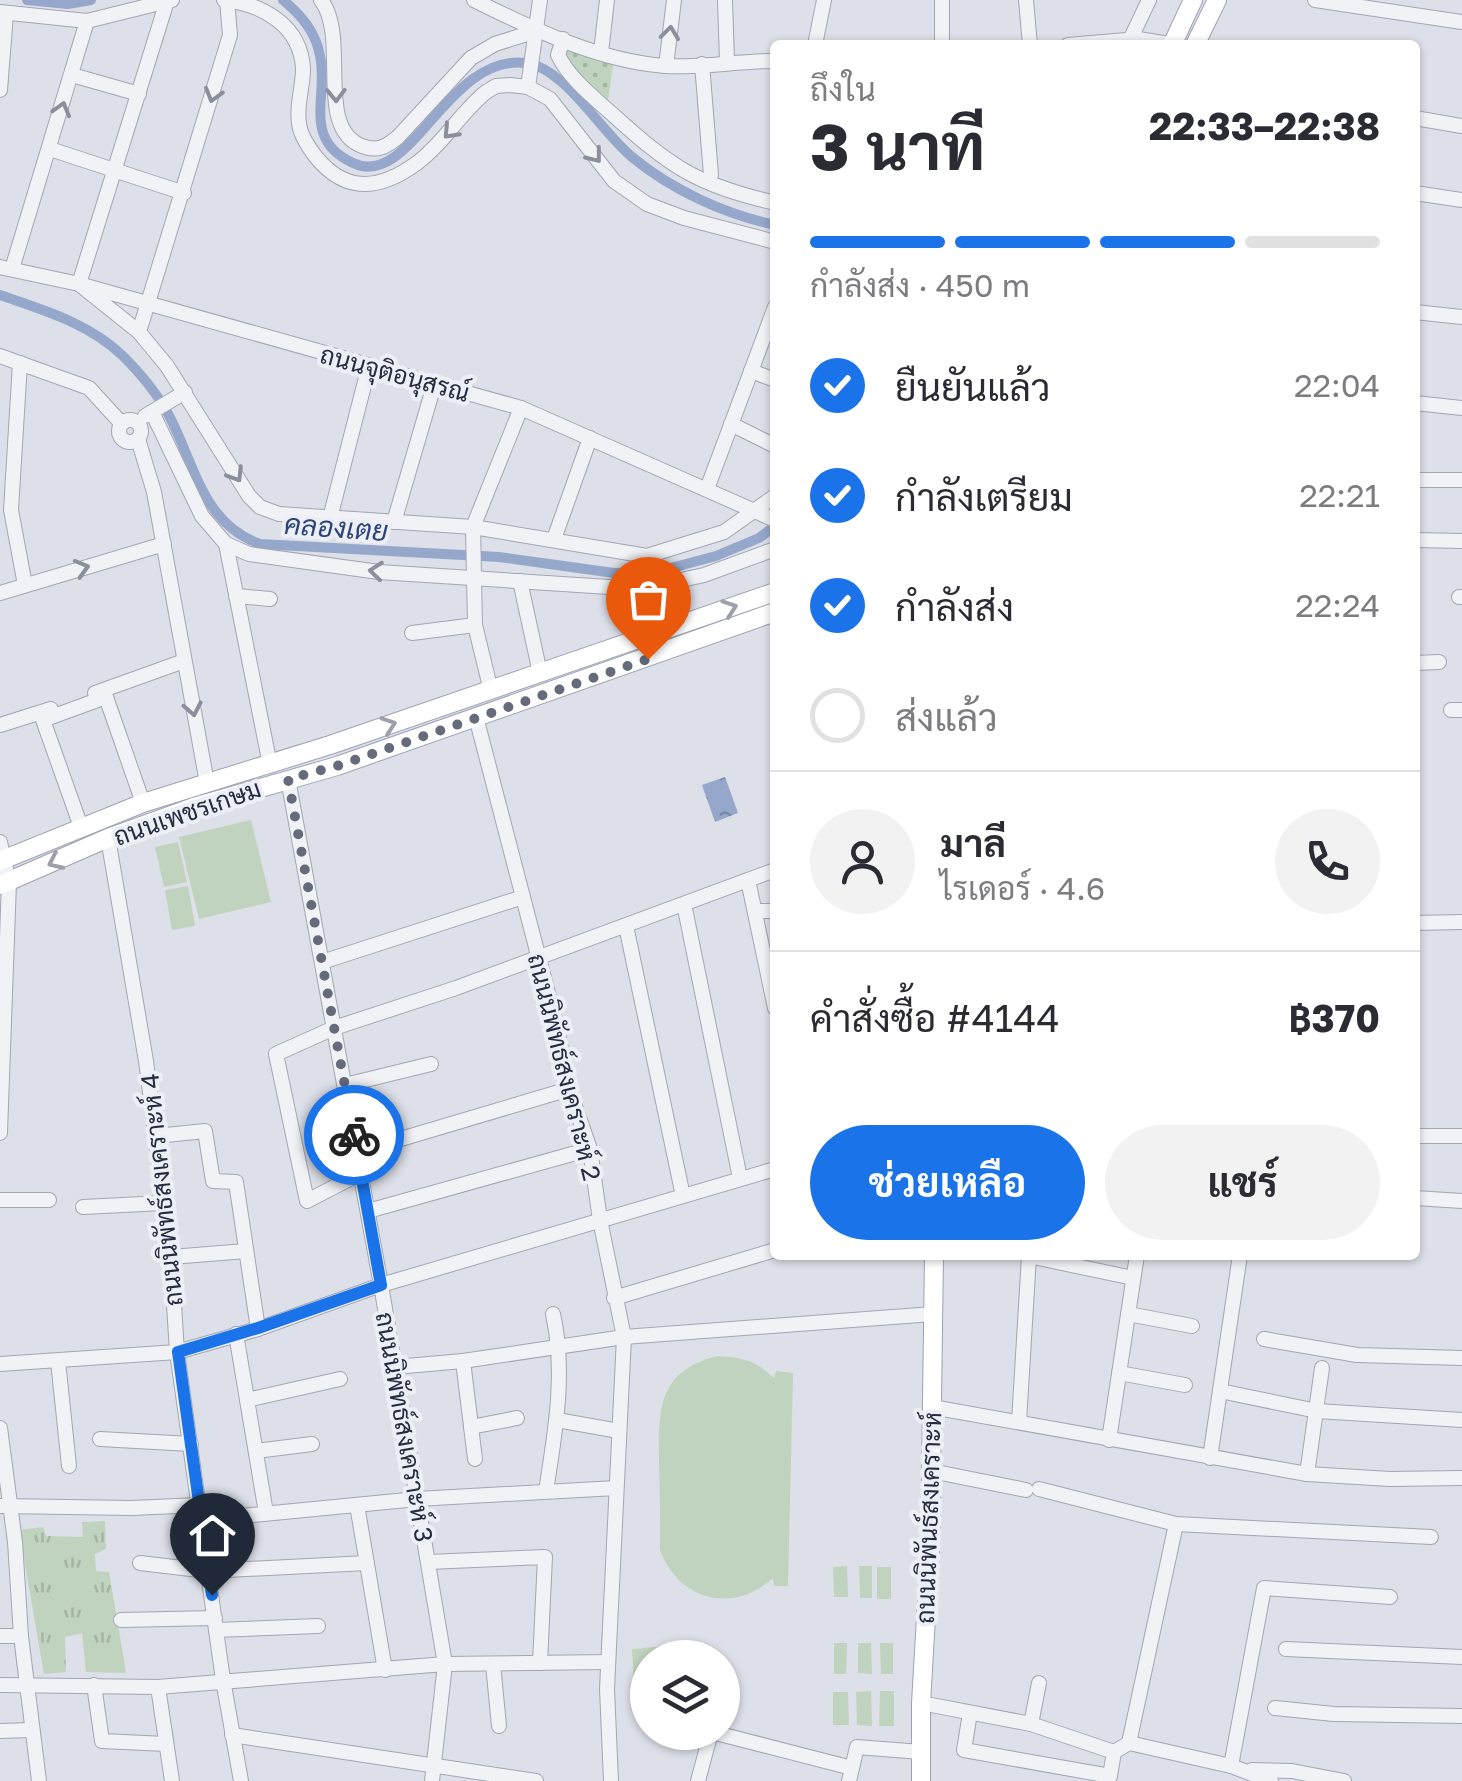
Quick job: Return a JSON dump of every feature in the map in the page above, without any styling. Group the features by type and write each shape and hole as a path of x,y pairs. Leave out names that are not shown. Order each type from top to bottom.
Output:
{"main road":[{"path":"1175,40 1193,0"},
{"path":"1197,40 1217,0"},
{"name":"ถนนเพชรเกษม","path":"1,854 143,803 330,746 770,594"},
{"name":"ถนนเพชรเกษม","path":"4,884 108,838 194,806 337,766 770,614"},
{"path":"676,626 684,646"},
{"path":"330,746 337,766"},
{"name":"ถนนนิพันธ์สงเคราะห์","path":"921,1781 934,1260"}],"street":[{"path":"139,332 230,34 226,0 260,8 289,30 302,64 298,118 303,135 333,176 354,185 380,181 414,166 452,132 486,92 496,86 528,82 550,100 614,180 647,204 770,241"},
{"path":"321,0 329,13 332,32 338,121 350,140 372,150 386,147 398,138 479,52 536,31"},
{"path":"474,0 536,31 601,52 666,66 770,61"},
{"path":"528,82 540,0"},
{"path":"601,52 606,0"},
{"path":"666,66 674,0"},
{"path":"726,0 727,61"},
{"path":"816,40 824,0"},
{"path":"942,0 942,40"},
{"path":"1026,0 1030,40"},
{"path":"1130,40 1149,0"},
{"path":"1315,0 1462,22"},
{"path":"0,90 3,13 87,21 170,1"},
{"path":"170,1 78,284 139,332 254,502 279,514 473,526 647,556 724,532 770,500"},
{"path":"6,268 50,149 87,21"},
{"path":"563,39 558,55 563,65 668,163 726,191 770,202"},
{"path":"702,64 711,175"},
{"path":"72,75 139,94"},
{"path":"1420,119 1462,126"},
{"path":"50,149 184,193"},
{"path":"1420,195 1462,200"},
{"name":"ถนนจุติอนุสรณ์","path":"6,268 78,284 520,408 770,517"},
{"path":"1420,313 1462,317"},
{"path":"707,489 751,371 768,344"},
{"path":"0,356 89,388 131,431 154,492 207,784"},
{"path":"20,363 11,510 24,585"},
{"path":"330,518 369,366"},
{"path":"751,371 770,378"},
{"path":"394,522 435,382"},
{"path":"131,431 182,393"},
{"path":"1420,404 1462,408"},
{"path":"491,690 475,625 473,526 520,408"},
{"path":"152,412 197,506 226,544 270,765"},
{"path":"731,424 770,444"},
{"path":"554,538 590,438"},
{"path":"1420,480 1462,480"},
{"path":"1420,540 1462,541"},
{"path":"0,593 164,544"},
{"path":"226,544 258,556 474,580 640,589 704,575 770,551"},
{"path":"520,582 540,673"},
{"path":"236,596 270,599"},
{"path":"412,633 475,625"},
{"path":"0,725 184,660"},
{"path":"1420,663 1440,662"},
{"path":"81,828 43,720 106,697 143,803"},
{"name":"ถนนนิพัทธ์สงเคราะห์ 2","path":"476,717 569,1089 590,1149 624,1337 608,1662 611,1781"},
{"name":"ถนนนิพัทธ์สงเคราะห์ 3","path":"288,779 396,1366 445,1664 432,1781"},
{"name":"ถนนนิพัทธ์สงเคราะห์ 4","path":"108,838 156,1136 178,1352 223,1680 241,1781"},
{"path":"0,1134 4,884 1,854"},
{"path":"361,1173 307,1201 276,1054 334,1028 538,959 770,872"},
{"path":"748,880 770,966"},
{"path":"322,962 523,896"},
{"path":"684,904 740,1178"},
{"path":"755,912 770,912"},
{"path":"1420,924 1462,922"},
{"path":"626,926 682,1196"},
{"path":"344,1084 430,1064"},
{"path":"358,1152 569,1089"},
{"path":"156,1136 204,1131 213,1181 236,1182 258,1328"},
{"path":"1420,1136 1462,1136"},
{"path":"368,1212 590,1149"},
{"path":"0,1364 178,1352 381,1285 770,1170"},
{"path":"1420,1198 1462,1201"},
{"path":"0,1200 49,1200"},
{"path":"82,1207 163,1204"},
{"path":"171,1257 246,1250"},
{"path":"614,1298 770,1251"},
{"path":"1019,1422 1029,1260"},
{"path":"1052,1260 1133,1278"},
{"path":"1109,1440 1135,1260"},
{"path":"1210,1458 1239,1260"},
{"path":"546,1491 557,1420 560,1347 553,1314"},
{"path":"396,1366 463,1361 624,1337 933,1314"},
{"path":"1128,1314 1192,1326"},
{"path":"236,1334 266,1513"},
{"path":"1264,1339 1356,1354 1462,1358"},
{"path":"58,1361 69,1466"},
{"path":"463,1361 474,1459"},
{"path":"1307,1474 1322,1368"},
{"path":"1119,1373 1185,1384"},
{"path":"247,1400 340,1379"},
{"path":"1220,1391 1317,1411 1462,1420"},
{"path":"932,1408 1307,1474 1462,1478"},
{"path":"471,1428 517,1418"},
{"path":"557,1420 619,1431"},
{"path":"0,1428 8,1542 39,1781"},
{"path":"100,1439 191,1444"},
{"path":"256,1451 312,1444"},
{"path":"931,1471 1032,1489 1176,1524 1431,1536"},
{"path":"5,1505 266,1513 417,1498 616,1488"},
{"path":"358,1505 385,1670"},
{"path":"1128,1744 1176,1524"},
{"path":"428,1562 545,1557 540,1663"},
{"path":"140,1562 208,1571 367,1563"},
{"path":"1236,1768 1264,1588 1390,1596"},
{"path":"121,1620 318,1626"},
{"path":"0,1636 21,1636"},
{"path":"1286,1649 1462,1657"},
{"path":"0,1685 158,1686 445,1664 608,1662"},
{"path":"494,1664 499,1726"},
{"path":"1031,1724 1038,1684"},
{"path":"94,1685 102,1741 166,1744"},
{"path":"158,1686 172,1781"},
{"path":"921,1703 1031,1724 1114,1752 1128,1744 1296,1781"},
{"path":"1275,1708 1334,1714 1462,1716"},
{"path":"970,1713 964,1750 1110,1776 1114,1752"},
{"path":"0,1730 31,1730"},
{"path":"232,1734 536,1781"},
{"path":"740,1741 851,1774 858,1747 921,1752"},
{"path":"698,1781 706,1750"},
{"path":"1236,1768 1271,1781"},
{"path":"1236,1768 1292,1771 1344,1781"}],"green space":[{"path":"578,50 613,65 608,100 568,66 561,52"},
{"path":"251,820 271,902 199,919 179,837"},
{"path":"178,842 187,882 164,887 155,847"},
{"path":"188,886 195,926 172,930 165,890"},
{"path":"717,1356 748,1361 774,1378 776,1371 793,1373 788,1586 774,1586 773,1578 741,1596 725,1598 709,1597 680,1581 660,1550 660,1425 666,1395 683,1372"},
{"path":"105,1521 106,1549 95,1554 96,1571 109,1572 126,1673 86,1672 82,1633 65,1637 66,1672 44,1674 19,1530 43,1527 46,1536 83,1537 82,1522"},
{"path":"847,1566 848,1597 834,1597 833,1567"},
{"path":"859,1566 872,1566 872,1598 860,1598"},
{"path":"877,1567 891,1567 891,1599 877,1599"},
{"path":"834,1643 847,1643 846,1674 834,1674"},
{"path":"858,1643 871,1643 872,1674 858,1673"},
{"path":"880,1643 893,1643 893,1674 881,1674"},
{"path":"871,1691 872,1726 857,1725 856,1692"},
{"path":"880,1691 894,1691 894,1726 879,1726"},
{"path":"833,1692 848,1692 849,1725 833,1725"}],"water":[{"path":"725,777 738,813 715,822 702,785"}],"waterway":[{"name":"คลองเตย","path":"27,0 68,4 91,0"},
{"name":"คลองเตย","path":"283,0 307,25 318,47 322,71 320,115 327,142 353,163 374,166 393,158 474,78 498,66 526,63 555,76 620,146 664,180 718,207 770,224"},
{"name":"คลองเตย","path":"0,295 80,326 123,356 166,410 211,505 240,534 260,544 499,557 614,573 656,572 716,556 770,530"}],"way so far":[{"path":"354,1135 288,779 337,766 648,659"}],"route":[{"path":"212,1595 178,1352 381,1285 354,1135"}]}
